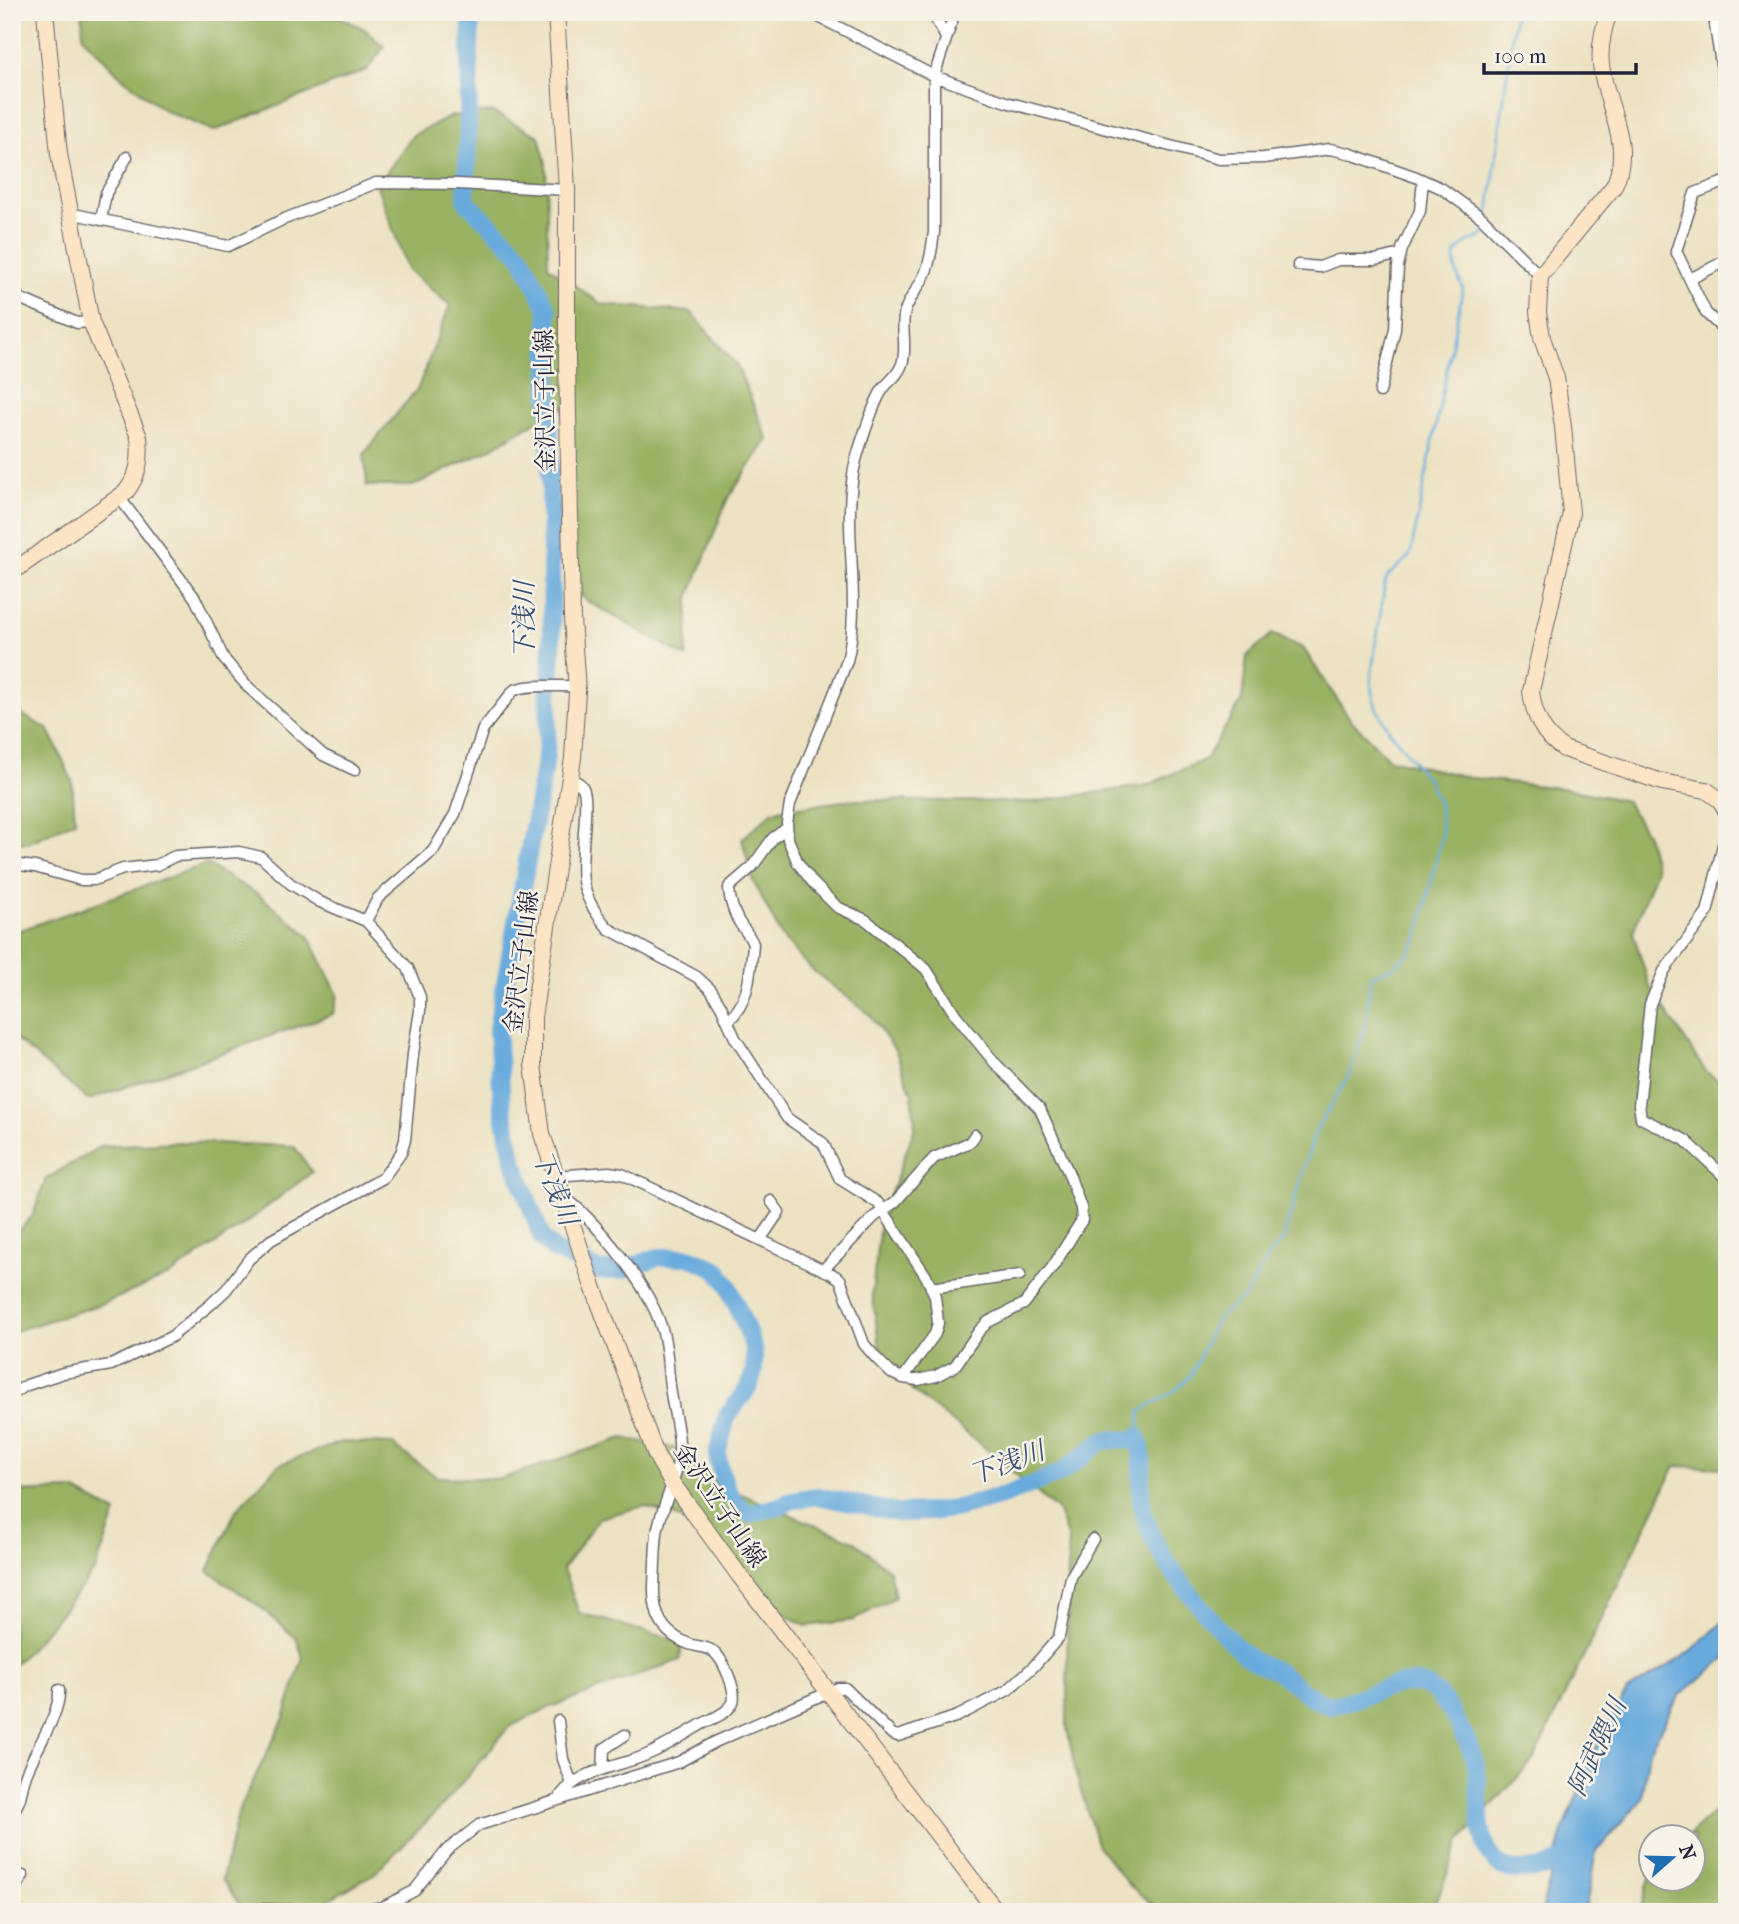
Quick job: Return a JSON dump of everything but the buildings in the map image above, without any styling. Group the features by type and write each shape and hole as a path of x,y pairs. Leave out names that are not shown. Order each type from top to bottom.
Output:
{"street":[{"path":"12,572 119,497 134,482 140,456 139,437 91,322 59,154 45,12"},
{"name":"金沢立子山線","path":"556,12 567,190 567,388 572,618 577,686 569,779 533,1017 533,1065 542,1134 591,1281 656,1455 672,1483 739,1575 997,1912"},
{"path":"809,12 934,76 1006,102 1219,159 1264,158 1330,149 1423,180 1441,188 1481,217 1540,276"},
{"path":"932,12 946,38"},
{"path":"555,1177 609,1172 622,1174 840,1279 864,1344 891,1373 904,1378 927,1379 946,1373 956,1366 988,1322 1024,1304 1054,1265 1082,1220 1081,1208 1069,1174 1040,1109 995,1063 955,1014 926,969 866,920 836,907 798,863 788,839 790,804 847,661 852,641 853,475 883,388 895,378 902,364 906,345 905,311 925,273 931,253 934,232 934,76 955,12"},
{"path":"1609,12 1602,39 1601,66 1623,148 1620,173 1614,186 1540,276 1538,312 1542,338 1556,378 1571,513 1533,684 1533,708 1544,732 1564,749 1662,782 1706,790 1720,800 1727,811"},
{"path":"1716,12 1714,26 1727,102"},
{"path":"100,220 106,194 127,157"},
{"path":"1380,392 1395,329 1397,277 1401,254 1420,211 1423,180"},
{"path":"1727,181 1695,193 1676,251 1706,313 1727,333"},
{"path":"69,213 228,246 282,220 376,183 567,190"},
{"path":"1298,265 1320,267 1338,260 1385,259 1401,254"},
{"path":"1690,279 1727,260"},
{"path":"12,295 77,323 91,322"},
{"path":"119,497 195,598 224,659 248,687 323,755 355,770"},
{"path":"366,920 378,898 433,851 454,814 483,729 513,691 528,687 577,686"},
{"path":"569,779 580,783 584,789 581,854 583,883 598,917 609,929 697,977 711,990 735,1038 787,1118 823,1143 840,1179 878,1203 931,1288 935,1296 939,1323 904,1378"},
{"path":"728,1021 745,998 753,944 751,936 740,924 729,887 758,861 773,838 787,828"},
{"path":"1727,828 1707,913 1664,971 1650,1004 1639,1105 1642,1118 1685,1140 1727,1179"},
{"path":"12,864 35,867 81,880 94,880 123,869 158,865 175,856 239,852 261,857 282,877 320,902 366,920 408,968 420,997 405,1140 401,1153 389,1172 373,1184 271,1240 249,1259 226,1290 171,1336 119,1362 63,1373 27,1385 12,1394"},
{"path":"823,1270 852,1238 895,1202 934,1158 970,1142 975,1135"},
{"path":"561,1194 576,1206 630,1268 640,1282 662,1328 680,1438 678,1462 657,1531 654,1592 656,1608 669,1634 717,1654 733,1688 733,1703 720,1714 649,1755 603,1769 572,1784 561,1798"},
{"path":"760,1240 779,1212 771,1201"},
{"path":"931,1288 1020,1275"},
{"path":"218,1912 252,1909 360,1910 383,1907 414,1891 437,1860 479,1825 679,1762 715,1742 838,1688 845,1688 892,1734 902,1737 958,1716 1008,1690 1059,1637 1071,1577 1093,1539"},
{"path":"12,1813 19,1805 25,1778 36,1749 58,1705 59,1690"},
{"path":"558,1721 562,1759 572,1784"},
{"path":"603,1769 604,1748 625,1735"},
{"path":"12,1892 23,1876"}],"green space":[{"path":"82,12 329,12 365,29 384,47 367,70 214,131 165,111 118,74 83,37"},
{"path":"492,112 539,136 546,164 548,266 601,304 691,312 737,366 768,439 727,500 689,598 686,657 584,599 556,534 569,445 563,406 488,450 413,486 367,486 364,454 418,388 450,305 408,270 377,186 413,135 452,116"},
{"path":"1272,634 1303,648 1350,719 1389,759 1472,778 1568,789 1626,801 1647,835 1656,869 1633,932 1649,985 1706,1072 1727,1086 1727,1468 1675,1466 1534,1759 1460,1841 1432,1912 1163,1912 1129,1885 1098,1846 1077,1778 1067,1728 1068,1539 1057,1510 989,1451 913,1391 880,1349 872,1293 880,1223 915,1127 912,1094 895,1050 869,1014 811,969 782,937 753,881 742,839 773,811 849,800 1033,802 1148,785 1206,759 1242,700 1247,656"},
{"path":"12,709 49,730 72,780 75,821 28,843 12,843"},
{"path":"206,864 259,895 308,935 338,995 333,1014 88,1100 12,1036 12,933"},
{"path":"179,1142 294,1146 312,1172 250,1220 170,1275 105,1303 12,1332 12,1237 32,1217 46,1179 101,1146"},
{"path":"623,1438 682,1450 717,1484 854,1541 889,1570 895,1597 854,1620 806,1626 764,1603 717,1545 678,1518 644,1506 599,1518 563,1569 579,1613 682,1642 680,1660 548,1708 509,1727 442,1806 375,1873 312,1909 245,1912 222,1879 239,1810 284,1718 303,1657 296,1638 259,1606 208,1571 236,1510 278,1465 341,1442 391,1444 437,1477 500,1479"},
{"path":"74,1490 116,1513 95,1570 47,1630 12,1667 12,1492"},
{"path":"1727,1799 1727,1912 1639,1912 1645,1892 1708,1892 1708,1822 1703,1822"}],"water":[{"name":"阿武隈川","path":"1727,1618 1727,1657 1679,1696 1649,1750 1642,1799 1596,1852 1585,1912 1541,1912 1564,1828 1594,1751 1627,1691 1689,1653"}],"waterway":[{"name":"下浅川","path":"471,12 466,201 521,255 548,310 552,648 546,756 497,1028 502,1104 513,1158 542,1238 555,1251 600,1271 622,1270 658,1257 689,1257 717,1269 728,1285 754,1350 754,1371 749,1387 727,1416 718,1450 718,1461 727,1490 749,1514 793,1500 818,1496 898,1513 958,1508 1008,1494 1061,1473 1102,1441 1130,1441 1138,1437 1142,1455 1142,1505 1153,1538 1182,1584 1239,1649 1254,1661 1275,1670 1312,1697 1331,1705 1399,1685 1413,1683 1425,1686 1436,1693 1448,1707 1472,1754 1477,1776 1481,1829 1492,1858 1504,1867 1529,1870 1548,1866 1574,1853"},
{"path":"1488,220 1515,12"},
{"path":"1138,1437 1141,1411 1176,1390 1191,1375 1214,1324 1225,1311 1244,1298 1269,1255 1283,1240 1315,1132 1348,1077 1358,1050 1365,1027 1371,976 1392,967 1402,959 1418,938 1442,834 1439,805 1428,780 1389,730 1376,707 1371,677 1385,583 1387,577 1411,552 1463,288 1454,262 1455,255 1464,245 1483,236 1486,227"}]}
